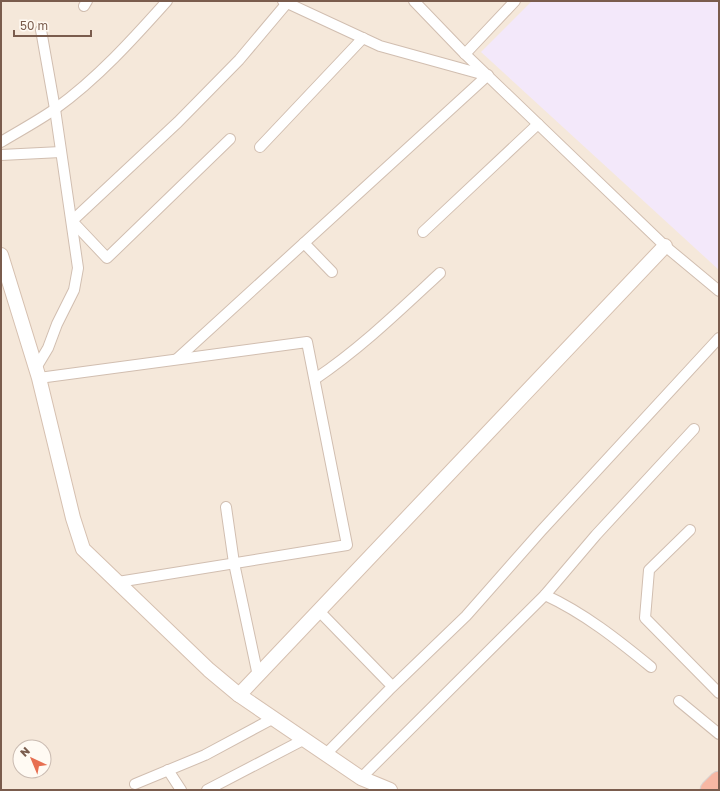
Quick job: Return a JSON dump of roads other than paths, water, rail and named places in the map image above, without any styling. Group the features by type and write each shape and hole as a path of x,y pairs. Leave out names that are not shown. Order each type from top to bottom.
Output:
{"highway":[{"path":"710,790 719,781"}],"street":[{"path":"1,142 55,109 117,56 167,1"},
{"path":"414,1 465,54 665,246 719,291"},
{"path":"465,54 515,1"},
{"path":"72,221 178,122 239,60 285,2 380,46 488,75"},
{"path":"37,373 57,324 74,290 78,268 55,109 41,30"},
{"path":"260,147 363,38"},
{"path":"177,359 488,75"},
{"path":"423,232 538,124"},
{"path":"72,221 107,258 230,139"},
{"path":"1,155 61,152"},
{"path":"304,243 332,272"},
{"path":"239,696 665,246"},
{"path":"1,255 37,373 73,518 83,548 209,670 239,696 361,778 383,789"},
{"path":"314,379 344,359 372,336 440,273"},
{"path":"325,754 392,686 466,616 541,531 719,338"},
{"path":"37,373 177,359 307,342 347,545 118,582"},
{"path":"361,778 545,595 596,535 694,429"},
{"path":"226,507 234,564 258,676"},
{"path":"690,530 649,570 645,618 719,693"},
{"path":"545,595 567,605 612,636 651,667"},
{"path":"319,611 392,686"},
{"path":"679,701 719,734"},
{"path":"136,784 205,755 272,719"},
{"path":"207,790 303,740"},
{"path":"168,770 181,790"}]}
